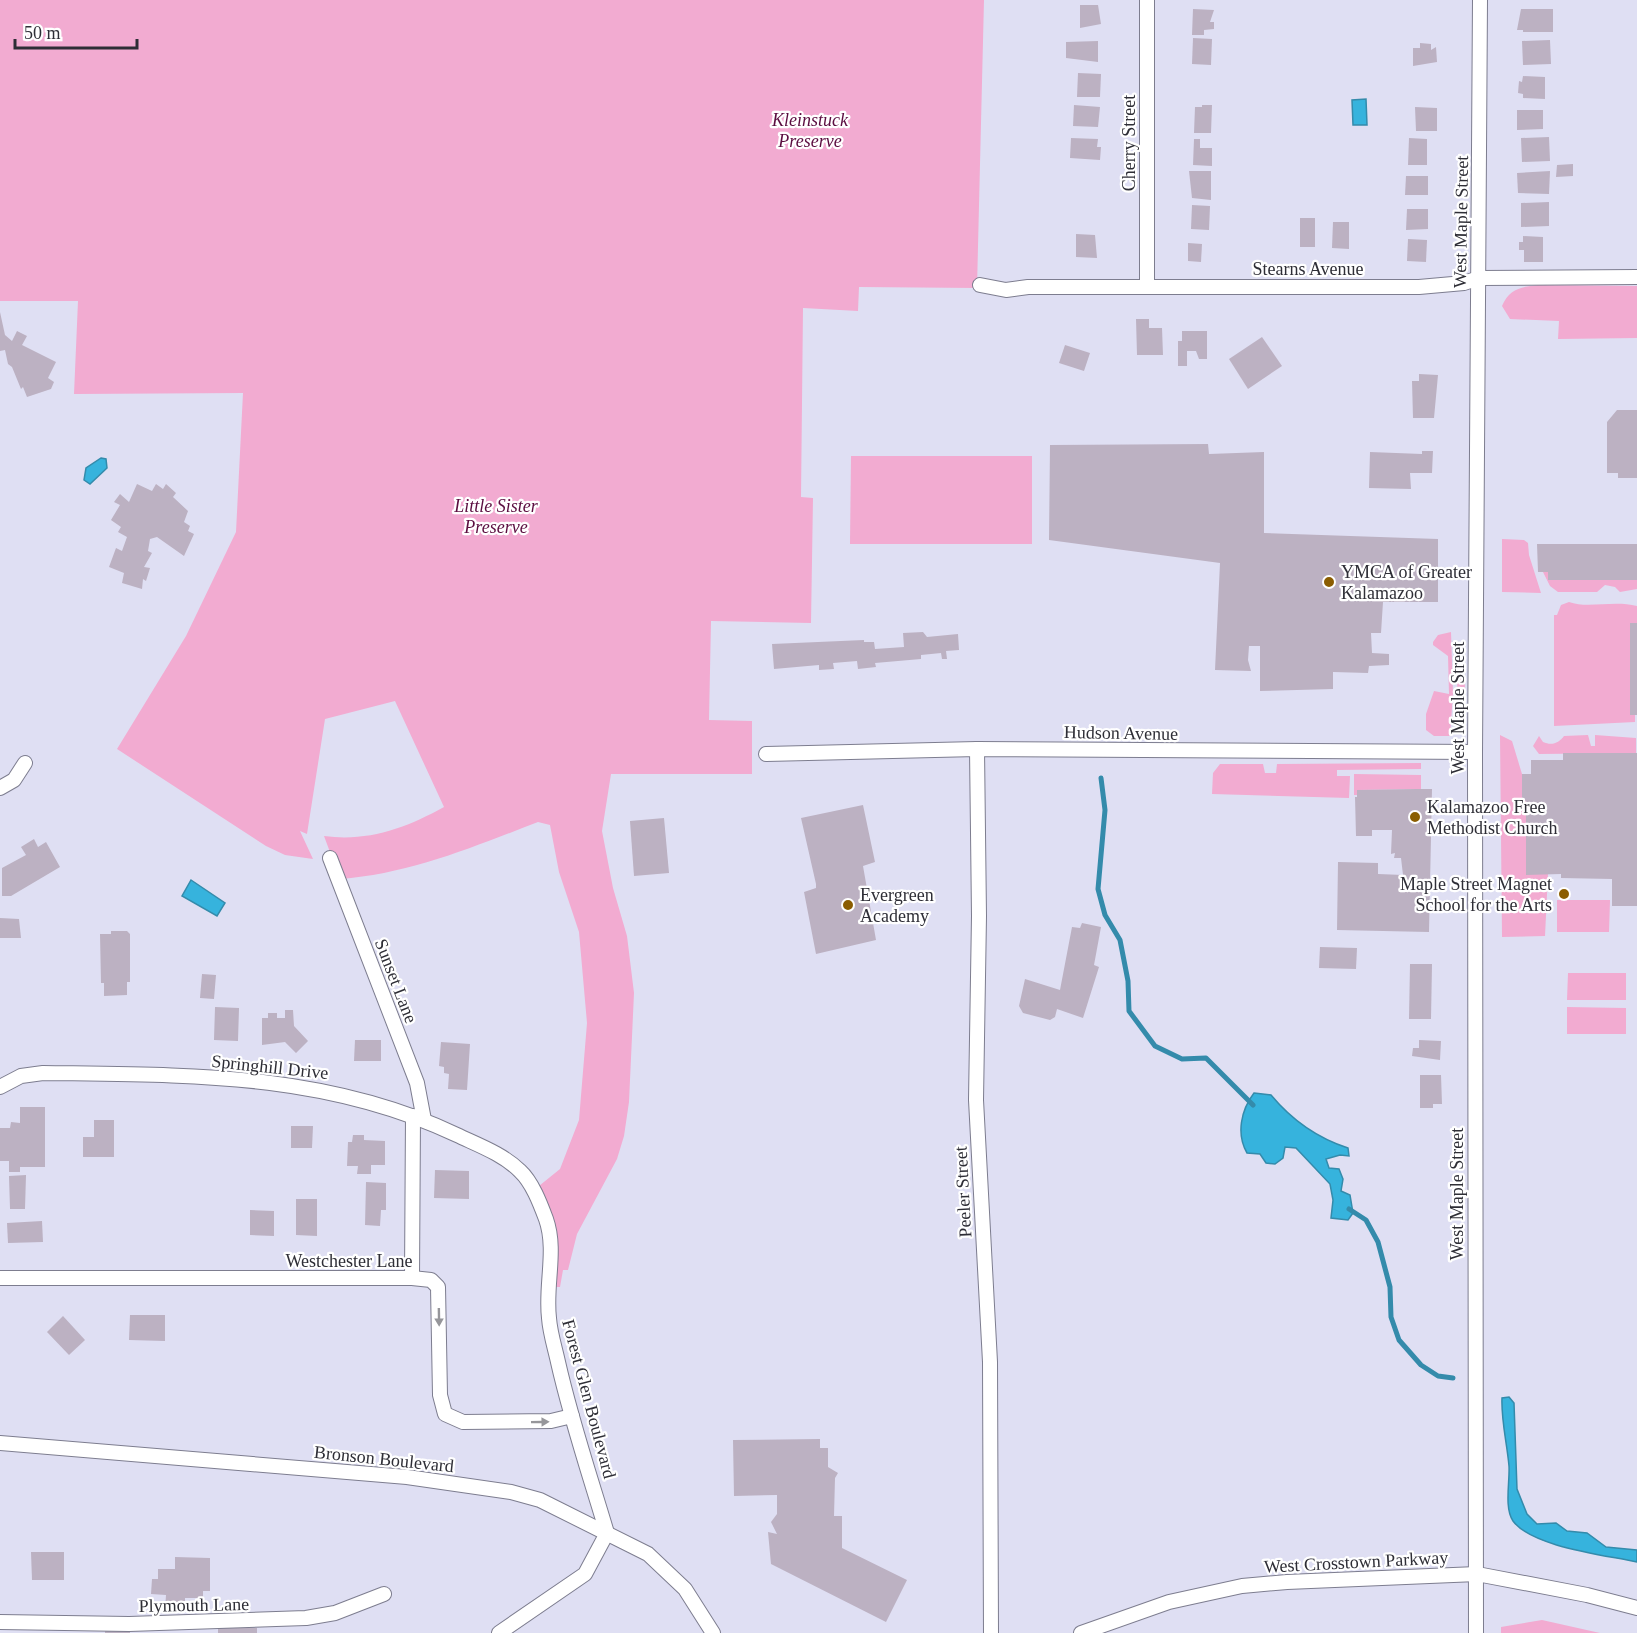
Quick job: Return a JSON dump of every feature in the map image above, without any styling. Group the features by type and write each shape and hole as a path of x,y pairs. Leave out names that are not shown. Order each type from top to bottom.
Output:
{"street":[{"name":"Cherry Street","path":"1147,0 1148,287"},
{"name":"West Maple Street","path":"1476,1633 1475,752 1480,0"},
{"name":"Stearns Avenue","path":"980,285 1006,290 1028,287 1419,287 1464,283 1479,278 1637,277"},
{"name":"Hudson Avenue","path":"766,754 977,749 1475,752"},
{"name":"Peeler Street","path":"977,749 979,916 976,1100 990,1362 991,1633"},
{"path":"0,789 14,780 25,763"},
{"name":"Sunset Lane","path":"330,858 417,1083 419,1118 412,1278"},
{"name":"Springhill Drive","path":"0,1087 21,1076 43,1073 238,1078 341,1093 419,1118 491,1151 521,1172"},
{"name":"Forest Glen Boulevard","path":"521,1172 538,1200 547,1221 551,1244 549,1319 572,1416 607,1533"},
{"name":"Westchester Lane","path":"0,1278 412,1278 430,1280 438,1287 440,1395 445,1414 463,1422 551,1421 572,1416"},
{"name":"Bronson Boulevard","path":"0,1443 407,1477 511,1492 540,1500 648,1554 668,1570 685,1589 713,1633"},
{"path":"499,1633 585,1574 607,1533"},
{"name":"West Crosstown Parkway","path":"1081,1633 1169,1602 1242,1586 1287,1582 1477,1574 1587,1595 1637,1608"},
{"name":"Plymouth Lane","path":"0,1622 129,1624 306,1618 335,1613 384,1594"}],"green space":[{"path":"0,0 984,0 977,288 859,287 858,311 803,308 801,497 813,498 811,623 711,621 709,720 752,721 752,774 611,774 602,831 613,888 627,936 634,993 629,1102 624,1136 617,1159 577,1234 568,1270 563,1270 560,1287 550,1287 553,1244 534,1190 560,1169 579,1120 587,1023 579,932 559,872 550,825 538,822 465,850 391,872 340,879 324,836 356,837 386,832 444,807 395,701 325,719 307,834 300,831 313,859 285,855 266,846 117,749 186,636 236,532 243,393 74,394 78,301 0,301"},
{"path":"1538,285 1637,286 1637,338 1558,339 1559,321 1510,319 1502,306 1508,296 1521,288"},
{"path":"851,456 1032,456 1032,544 850,544"},
{"path":"1502,539 1524,540 1528,543 1529,555 1541,593 1502,592"},
{"path":"1543,572 1548,572 1549,580 1637,580 1637,589 1620,592 1615,587 1605,585 1597,592 1558,592 1550,586"},
{"path":"1569,602 1584,605 1628,604 1637,606 1637,623 1630,623 1630,715 1635,715 1635,722 1554,726 1554,615 1557,615 1561,605"},
{"path":"1451,632 1453,693 1450,736 1434,736 1426,730 1426,714 1434,691 1449,694 1448,656 1433,645 1433,642 1438,635"},
{"path":"1458,656 1463,658 1465,708 1456,734"},
{"path":"1500,735 1512,741 1522,774 1522,801 1526,801 1526,874 1548,874 1545,936 1502,937"},
{"path":"1588,735 1591,746 1595,746 1595,735 1636,738 1636,753 1539,754 1533,746 1539,736 1543,742 1552,744 1564,736"},
{"path":"1421,763 1421,769 1337,770 1337,776 1350,776 1349,798 1212,794 1213,773 1220,764 1263,764 1265,773 1276,773 1277,764"},
{"path":"1354,774 1421,775 1421,789 1358,790 1357,795 1354,795"},
{"path":"1557,900 1610,900 1609,932 1557,932"},
{"path":"1568,973 1626,973 1626,1000 1567,1000"},
{"path":"1567,1007 1626,1008 1626,1034 1567,1034"},
{"path":"1542,1620 1600,1633 1501,1633 1501,1627"}],"water":[{"path":"1366,99 1367,125 1353,125 1352,100"},
{"path":"101,458 106,459 107,468 90,484 84,480 86,468"},
{"path":"191,880 225,903 217,916 182,896"},
{"path":"1254,1093 1271,1095 1305,1127 1348,1148 1349,1156 1340,1155 1326,1159 1329,1168 1339,1169 1343,1179 1341,1191 1350,1195 1353,1213 1348,1220 1331,1218 1333,1200 1330,1184 1296,1148 1285,1147 1283,1158 1275,1164 1266,1163 1260,1154 1247,1153 1241,1130 1243,1114"},
{"path":"1509,1397 1514,1403 1517,1489 1527,1514 1537,1524 1556,1523 1567,1531 1587,1533 1606,1547 1637,1550 1637,1562 1552,1544 1522,1530 1513,1521 1509,1509 1509,1466 1502,1406 1502,1398"}],"building":[{"path":"1080,5 1098,5 1101,24 1080,28"},
{"path":"1193,9 1214,10 1210,22 1214,22 1214,29 1204,30 1204,35 1192,35"},
{"path":"1521,9 1553,9 1553,32 1517,30"},
{"path":"1193,38 1212,39 1211,65 1192,64"},
{"path":"1550,40 1551,64 1523,65 1522,41"},
{"path":"1098,41 1098,62 1066,58 1066,42"},
{"path":"1420,43 1431,44 1431,50 1436,47 1437,62 1413,66 1413,48 1420,48"},
{"path":"1078,73 1101,74 1100,97 1077,97"},
{"path":"1523,76 1545,77 1545,99 1523,98 1523,94 1518,93 1519,81 1522,82"},
{"path":"1074,105 1100,107 1098,127 1073,126"},
{"path":"1202,105 1212,105 1211,133 1194,133 1195,107 1202,107"},
{"path":"1415,107 1437,108 1437,131 1416,131"},
{"path":"1517,110 1543,110 1543,129 1517,130"},
{"path":"1549,137 1550,161 1522,162 1521,138"},
{"path":"1071,138 1098,139 1097,147 1101,147 1100,160 1070,158"},
{"path":"1409,138 1427,139 1427,165 1408,165"},
{"path":"1194,139 1200,139 1200,148 1212,148 1212,166 1193,165"},
{"path":"1573,164 1573,176 1556,177 1557,165"},
{"path":"1189,171 1211,171 1211,200 1192,198"},
{"path":"1550,171 1549,194 1518,193 1517,173"},
{"path":"1406,176 1428,176 1428,195 1405,195"},
{"path":"1549,202 1549,226 1521,227 1521,203"},
{"path":"1192,205 1210,206 1209,230 1191,229"},
{"path":"1407,209 1428,209 1428,229 1406,230"},
{"path":"1300,218 1315,218 1315,247 1300,247"},
{"path":"1333,222 1349,222 1349,249 1332,248"},
{"path":"1076,234 1095,235 1097,258 1076,257"},
{"path":"1523,236 1543,237 1543,262 1524,262 1524,250 1519,250 1519,242 1523,242"},
{"path":"1408,239 1427,240 1426,262 1407,261"},
{"path":"1188,243 1202,244 1201,262 1188,261"},
{"path":"0,312 5,335 12,341 17,331 27,336 22,345 56,362 48,378 54,382 51,389 27,397 23,387 21,389 12,367 8,364 5,350 0,351"},
{"path":"1136,319 1149,319 1149,328 1162,328 1163,355 1137,355"},
{"path":"1182,331 1207,331 1207,359 1199,359 1196,351 1187,351 1187,366 1178,366 1178,341 1182,341"},
{"path":"1262,337 1282,366 1248,389 1229,359"},
{"path":"1065,345 1090,353 1084,371 1059,363"},
{"path":"1419,374 1438,375 1434,418 1413,418 1412,381 1419,381"},
{"path":"1617,410 1637,410 1637,478 1618,478 1618,473 1607,473 1607,422"},
{"name":"YMCA of Greater Kalamazoo","path":"1208,444 1209,454 1264,452 1264,533 1438,539 1438,602 1383,602 1381,633 1371,633 1372,653 1389,654 1389,665 1369,666 1368,673 1333,672 1333,689 1260,691 1260,646 1249,646 1248,660 1251,671 1215,670 1220,563 1049,540 1050,445"},
{"path":"1422,451 1433,451 1432,473 1410,473 1411,489 1369,488 1370,452 1422,454"},
{"path":"137,484 152,491 156,484 163,489 166,484 176,493 173,497 188,511 184,522 190,526 188,531 194,534 184,556 157,537 150,539 148,551 152,553 144,567 150,568 146,581 143,579 142,589 122,583 124,573 109,567 116,548 122,551 127,537 118,532 121,527 111,520 120,505 114,502 120,494 129,502"},
{"path":"1537,544 1637,544 1637,580 1548,580 1548,572 1538,572"},
{"path":"1630,623 1637,623 1637,715 1630,715"},
{"path":"923,632 927,637 958,634 959,650 946,651 947,659 942,659 941,653 921,655 921,659 875,663 876,667 858,669 857,661 833,663 834,669 819,670 819,665 774,669 772,644 864,640 864,642 874,642 875,649 904,647 903,633"},
{"path":"1563,753 1637,753 1637,906 1612,906 1612,879 1561,878 1561,874 1526,875 1526,801 1522,801 1522,774 1531,774 1531,760 1563,760"},
{"path":"1432,789 1429,932 1337,930 1338,862 1378,863 1378,874 1403,875 1401,858 1394,858 1395,853 1391,854 1392,830 1372,830 1372,836 1356,836 1355,797 1357,797 1357,790"},
{"path":"863,805 875,862 863,866 876,940 816,954 804,892 816,888 816,884 801,818"},
{"path":"664,818 669,873 634,876 630,821"},
{"path":"34,839 38,847 46,842 60,867 11,896 2,896 2,868 26,855 21,847"},
{"path":"0,918 19,919 21,938 0,938"},
{"path":"1082,923 1101,927 1094,965 1099,967 1083,1018 1057,1009 1055,1017 1050,1020 1023,1013 1019,1006 1025,979 1060,990 1072,927 1080,928"},
{"path":"111,931 127,931 130,934 130,982 127,982 127,995 104,996 104,983 101,983 100,934 111,934"},
{"path":"1320,947 1357,948 1356,969 1319,968"},
{"path":"1410,964 1432,964 1431,1019 1409,1019"},
{"path":"202,974 216,975 214,999 200,998"},
{"path":"215,1007 239,1008 238,1041 214,1040"},
{"path":"285,1010 293,1010 294,1026 308,1041 296,1053 285,1042 262,1045 262,1018 268,1018 268,1013 277,1013 277,1018 285,1018"},
{"path":"355,1040 381,1040 381,1061 354,1061"},
{"path":"1419,1040 1441,1041 1440,1060 1412,1056 1413,1048 1419,1048"},
{"path":"441,1042 470,1044 467,1090 448,1089 449,1074 444,1073 444,1067 439,1066"},
{"path":"1420,1075 1441,1075 1442,1104 1433,1104 1433,1108 1420,1108"},
{"path":"20,1107 45,1107 45,1167 20,1167 20,1172 9,1172 9,1161 0,1161 0,1128 10,1128 11,1122 20,1123"},
{"path":"94,1120 114,1120 114,1157 83,1157 83,1137 94,1137"},
{"path":"291,1126 313,1126 312,1148 291,1148"},
{"path":"353,1135 364,1135 364,1140 385,1141 385,1165 371,1165 371,1174 357,1174 358,1166 347,1166 348,1142 352,1142"},
{"path":"435,1170 469,1171 469,1199 434,1198"},
{"path":"26,1175 25,1209 10,1209 9,1176"},
{"path":"366,1182 386,1183 386,1210 381,1210 380,1226 365,1225"},
{"path":"296,1199 317,1199 317,1236 296,1235"},
{"path":"250,1210 274,1211 274,1236 250,1235"},
{"path":"42,1221 43,1242 8,1243 7,1223"},
{"path":"130,1315 165,1315 165,1341 129,1340"},
{"path":"63,1316 85,1340 69,1355 47,1332"},
{"path":"820,1439 820,1448 828,1448 828,1467 838,1473 835,1478 834,1516 842,1516 842,1548 907,1580 886,1622 771,1564 768,1532 777,1534 771,1522 777,1514 777,1495 734,1496 733,1440"},
{"path":"31,1552 64,1552 64,1580 32,1580"},
{"path":"175,1557 210,1558 210,1591 203,1591 203,1598 185,1598 185,1611 165,1610 166,1595 151,1594 152,1579 158,1579 158,1569 175,1569"},
{"path":"218,1626 257,1628 257,1633 218,1633"},
{"path":"130,1629 130,1633 105,1633 105,1630"}],"waterway":[{"path":"1101,778 1105,810 1098,889 1105,915 1120,940 1128,981 1129,1011 1155,1046 1182,1059 1206,1058 1253,1105"},
{"path":"1349,1209 1366,1220 1378,1242 1390,1287 1391,1317 1399,1340 1421,1365 1438,1376 1453,1378"}],"place":[{"name":"YMCA of Greater Kalamazoo","path":"1329,582"},
{"name":"Kalamazoo Free Methodist Church","path":"1415,817"},
{"name":"Maple Street Magnet School for the Arts","path":"1564,894"},
{"name":"Evergreen Academy","path":"848,905"}],"park label":[{"name":"Kleinstuck Preserve","path":"810,130"},
{"name":"Little Sister Preserve","path":"496,516"}]}
